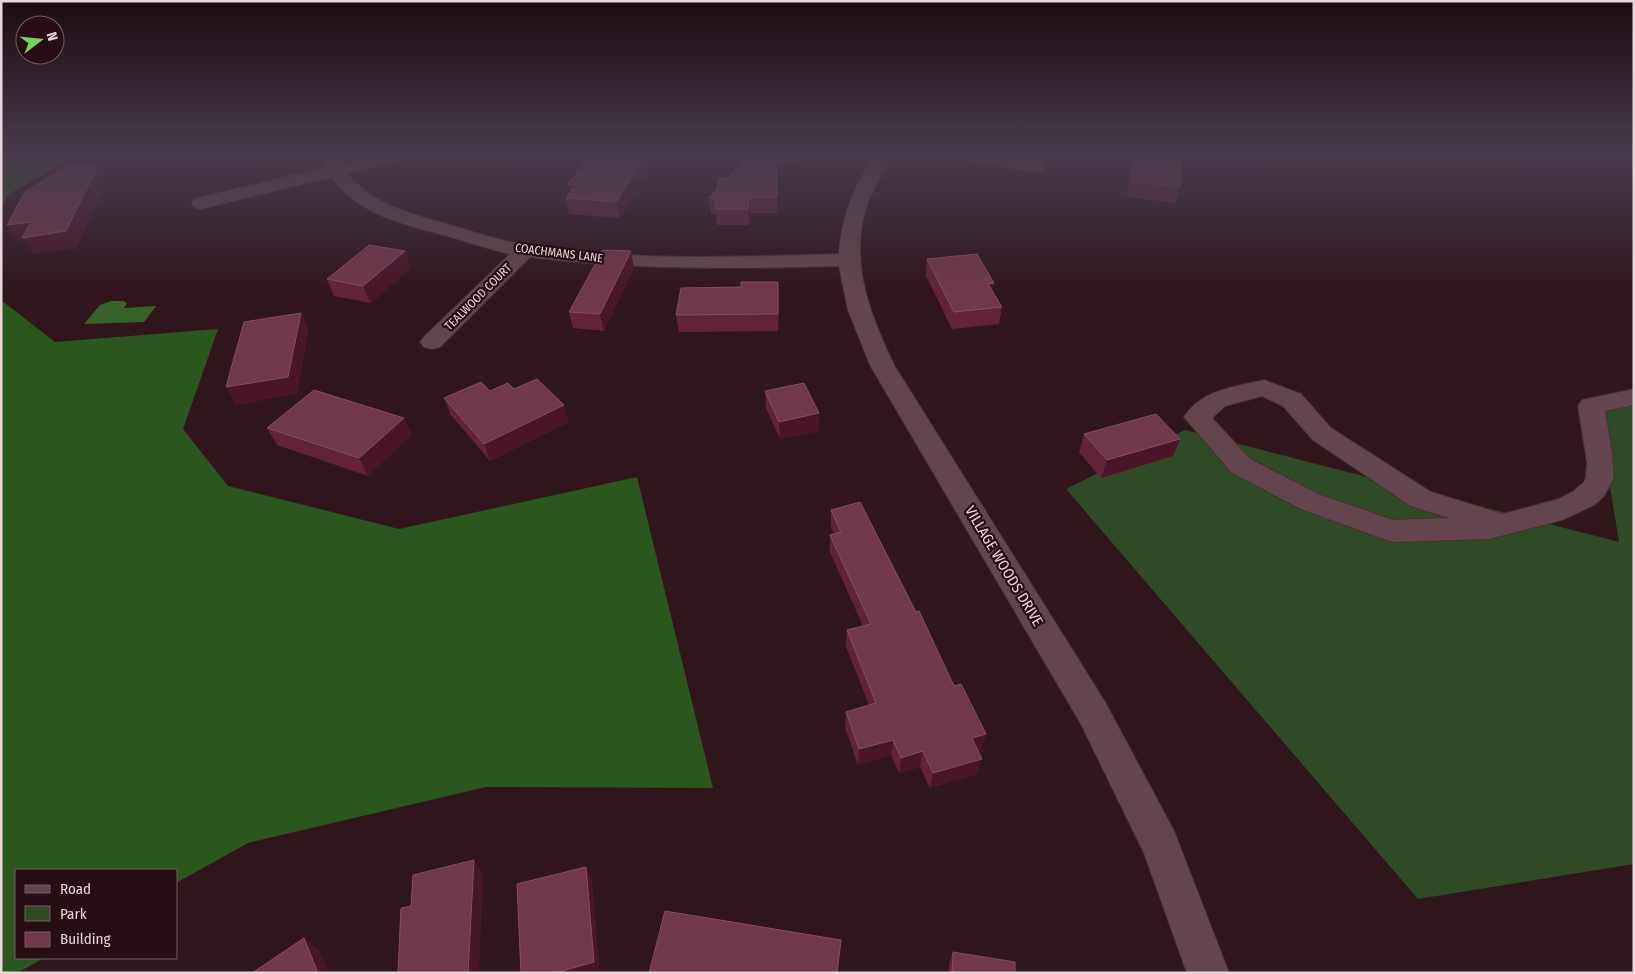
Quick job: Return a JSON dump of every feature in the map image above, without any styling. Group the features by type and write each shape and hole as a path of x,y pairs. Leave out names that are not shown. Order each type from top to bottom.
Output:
{"street":[{"path":"201,203 206,201"},
{"name":"COACHMANS LANE","path":"373,201 392,213 430,226 525,251 649,262 707,263 848,260"},
{"name":"VILLAGE WOODS DRIVE","path":"858,201 850,234 848,260 852,286 864,327 882,365 1093,713 1160,845 1208,973"},
{"name":"TEALWOOD COURT","path":"432,342 525,251"},
{"path":"1503,525 1421,499 1322,434 1292,400 1264,388 1216,400 1197,417 1241,466 1311,502 1392,531 1489,528 1503,525 1553,513 1589,495 1600,479 1599,455 1591,406 1634,398"}],"green space":[{"path":"1634,405 1634,864 1418,899 1066,489 1185,430 1619,542 1598,412"}],"shaded area":[{"path":"1,300 55,342 218,329 183,429 228,486 399,529 637,477 713,788 486,787 248,843 178,882 178,869 15,869 15,959 42,959 17,973 1,973"},
{"path":"111,301 127,303 124,308 156,306 144,322 84,324 100,305"}],"building":[{"path":"20,201 81,201 66,231 22,238 31,222 7,225"},
{"path":"716,201 749,201 748,209 715,209"},
{"path":"369,245 405,251 363,286 327,279"},
{"path":"603,250 631,251 600,314 569,312"},
{"path":"977,254 994,283 988,284 1002,307 954,312 927,259"},
{"path":"741,282 778,282 778,314 676,315 681,288 741,287"},
{"path":"301,313 288,377 226,387 244,322"},
{"path":"537,379 564,405 484,444 444,398 481,382 490,391 508,383 514,389"},
{"path":"804,383 819,413 779,422 765,391"},
{"path":"314,390 404,418 359,458 267,428"},
{"path":"1156,414 1180,439 1107,460 1084,434"},
{"path":"860,502 916,612 919,611 954,686 961,684 986,734 972,738 982,759 933,773 923,751 901,758 893,740 859,749 846,712 876,703 847,630 871,624 830,535 841,532 831,510"},
{"path":"474,860 468,973 398,973 401,908 411,906 413,875"},
{"path":"586,867 594,962 555,973 521,973 517,884"},
{"path":"665,911 841,940 837,973 649,973"},
{"path":"304,938 318,973 252,973"},
{"path":"953,952 1015,962 1015,973 952,973"}]}
